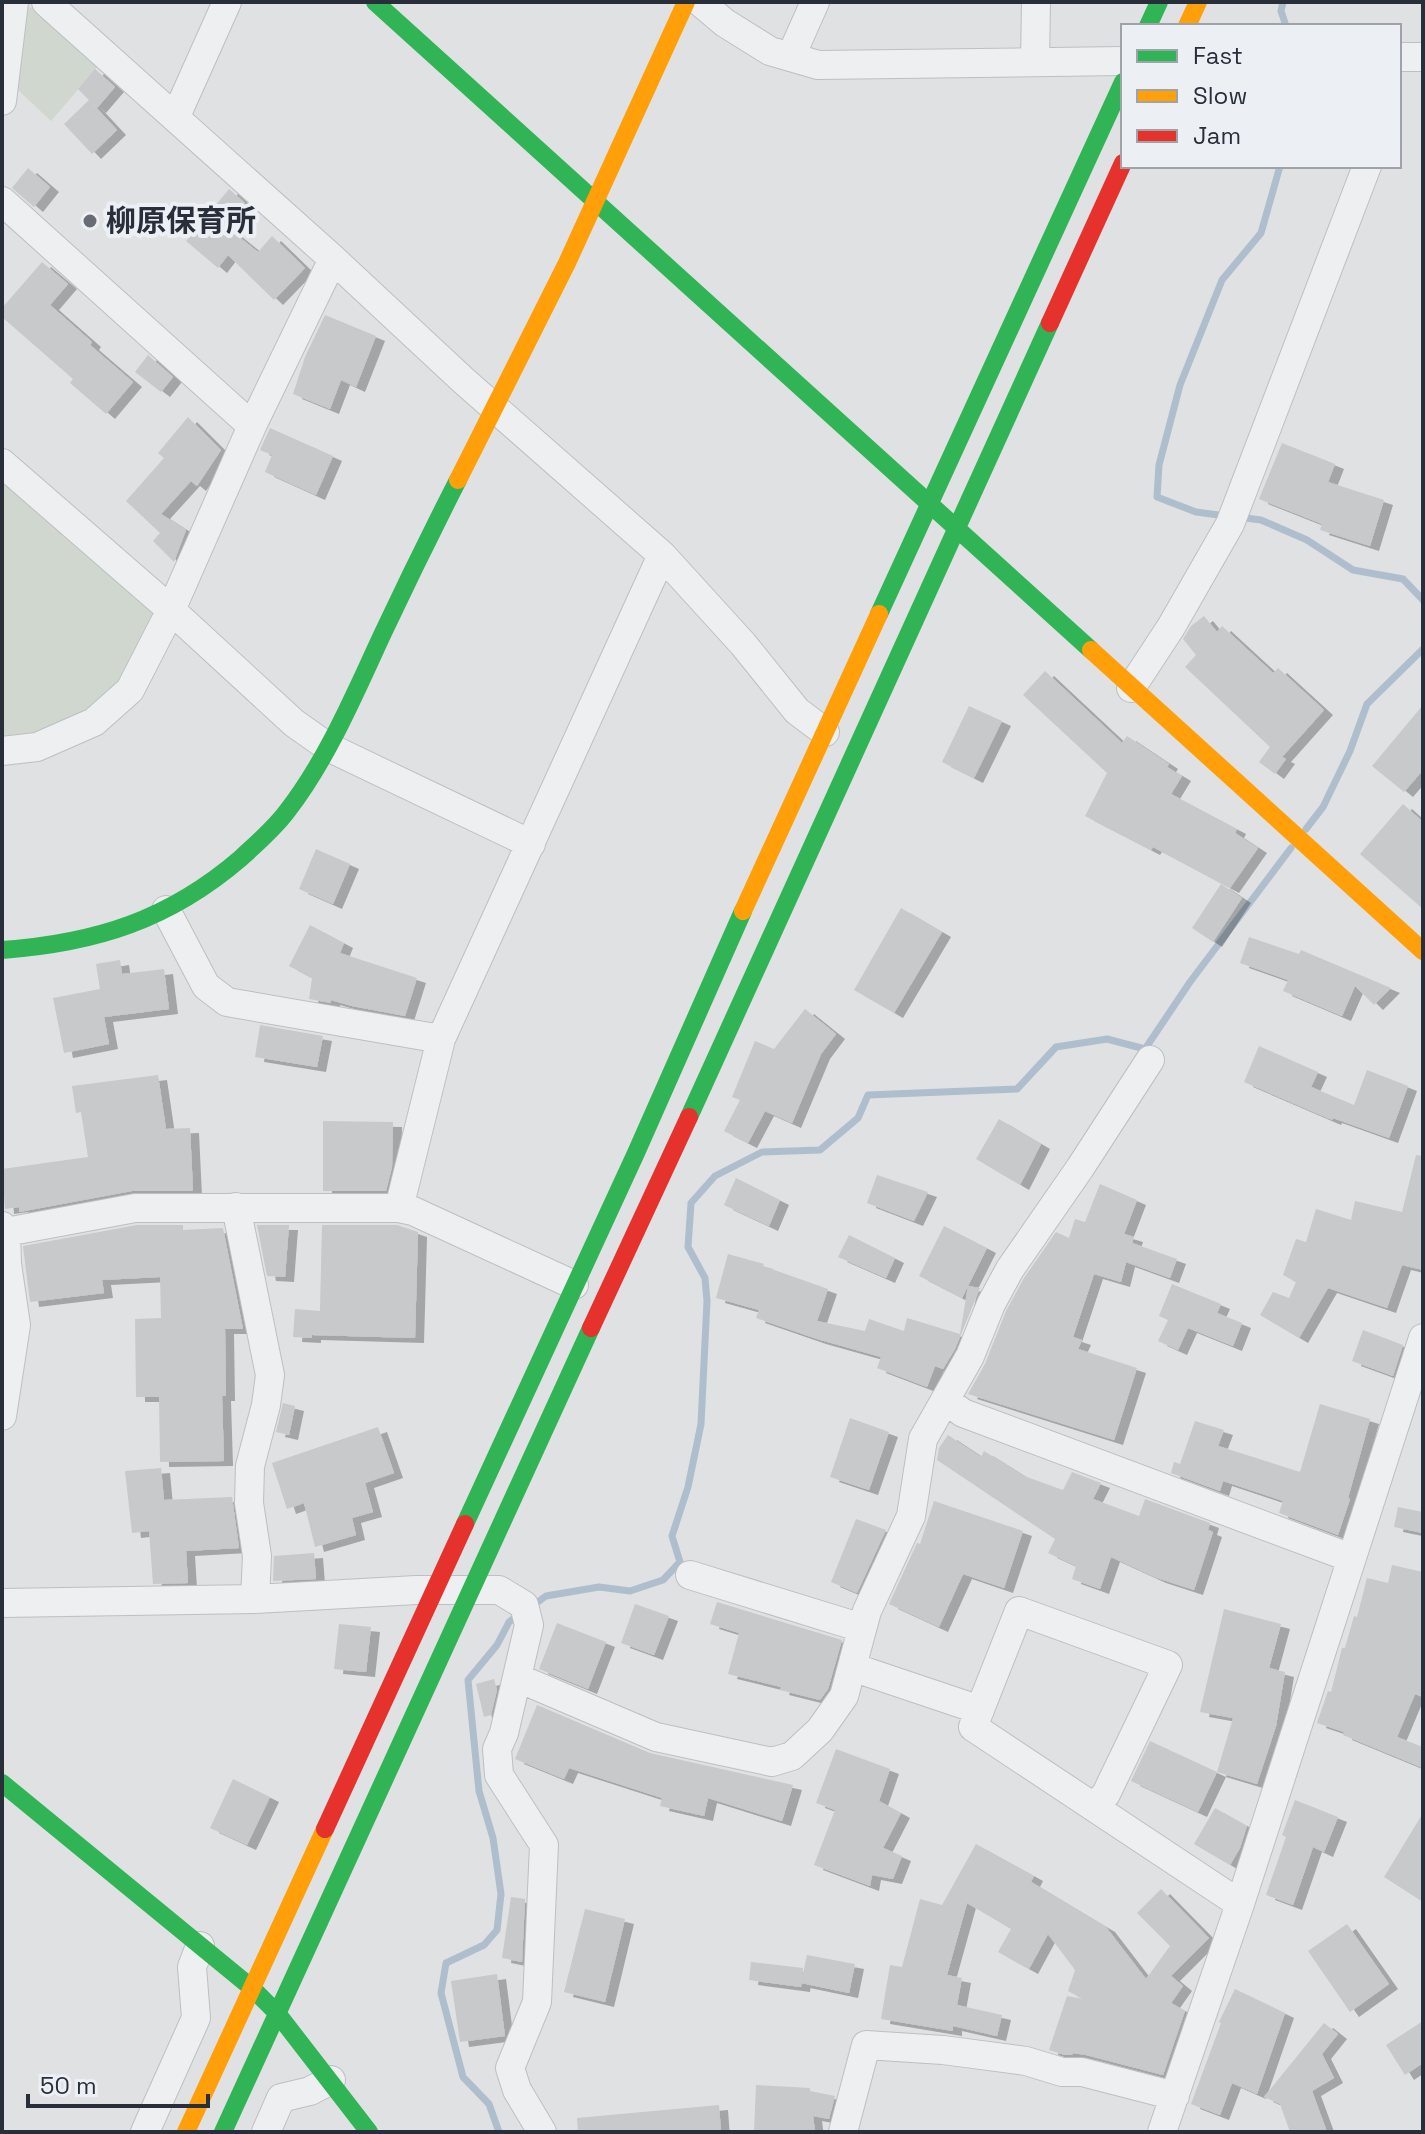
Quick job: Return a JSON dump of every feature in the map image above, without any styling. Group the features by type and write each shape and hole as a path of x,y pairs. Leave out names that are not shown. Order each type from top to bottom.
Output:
{"street":[{"path":"2,101 14,2"},
{"path":"46,2 176,116 464,381 662,555 743,644 797,711 825,732"},
{"path":"176,116 227,2"},
{"path":"375,2 1423,951"},
{"path":"2,950 40,949 141,924 200,892 266,834 285,813 328,747 494,405 549,299 686,2"},
{"path":"700,2 725,23 770,51 818,65 1121,61"},
{"path":"791,56 815,2"},
{"path":"1035,62 1036,2"},
{"path":"1149,24 1159,2"},
{"path":"1188,24 1198,2"},
{"path":"186,2132 1121,86"},
{"path":"223,2132 1121,167"},
{"path":"1131,688 1171,627 1230,524 1366,168"},
{"path":"2,201 252,426"},
{"path":"2,751 37,747 94,722 130,690 171,610 252,426 333,259"},
{"path":"2,463 171,610 294,723 328,747 531,844"},
{"path":"399,1208 441,1039 662,555"},
{"path":"166,910 206,986 227,1002 441,1039"},
{"path":"518,1678 656,1737 772,1762 792,1756 820,1730 844,1696 867,1611 911,1516 923,1439 970,1356 991,1304 1010,1269 1150,1060"},
{"path":"236,1207 270,1375 266,1405 250,1466 249,1503 257,1556 255,1599"},
{"path":"2,1416 16,1325 4,1229 135,1208 399,1208 413,1211 574,1285"},
{"path":"1162,2132 1240,1904 1423,1338"},
{"path":"945,1400 963,1413 1351,1558"},
{"path":"690,1575 862,1628"},
{"path":"2,1603 255,1599 433,1590 499,1590 524,1605 529,1625 518,1678 497,1749 499,1775 544,1845 537,2002 510,2068 517,2090 542,2132"},
{"path":"1094,1807 1106,1794 1168,1665 1019,1611 973,1727 1240,1904"},
{"path":"852,1667 980,1710"},
{"path":"2,1783 252,1988 277,2013 369,2132"},
{"path":"145,2132 196,2018 192,1967 200,1946"},
{"path":"843,2132 866,2045 943,2050 1026,2061 1062,2072 1082,2072 1175,2096"},
{"path":"266,2132 281,2098 310,2091 331,2080"}],"shaded area":[{"path":"28,7 34,8 99,65 51,121 16,88 22,15"},
{"path":"2,470 154,613 113,694 50,733 2,738"}],"building":[{"path":"95,69 115,87 97,108 90,101 117,130 92,154 64,124 89,100 78,89"},
{"path":"28,168 50,187 34,207 12,188"},
{"path":"229,189 245,203 227,227 258,252 272,236 305,268 274,300 228,255 218,268 186,241"},
{"path":"42,262 68,284 50,305 133,382 106,414 70,383 73,379 2,317 2,308"},
{"path":"325,315 376,336 356,387 341,380 330,409 293,394 305,357"},
{"path":"148,355 173,377 161,392 135,372"},
{"path":"188,417 221,450 197,486 191,481 161,514 186,530 174,562 153,541 160,533 126,501 164,458 158,453"},
{"path":"270,428 333,456 316,495 265,472 272,455 260,450"},
{"path":"1282,443 1335,464 1328,482 1384,500 1370,546 1320,530 1322,524 1259,499"},
{"path":"1204,616 1217,632 1222,626 1273,673 1278,668 1324,710 1282,757 1286,759 1275,774 1259,762 1270,747 1185,667 1196,655 1183,639 1191,626"},
{"path":"1045,671 1122,743 1127,736 1182,776 1171,794 1237,829 1235,833 1258,848 1230,888 1153,847 1151,850 1085,816 1107,773 1023,695"},
{"path":"1423,705 1423,770 1404,792 1372,766"},
{"path":"969,706 1002,721 974,778 942,762"},
{"path":"1403,804 1423,822 1423,909 1360,854"},
{"path":"316,849 350,864 333,904 299,889"},
{"path":"1221,884 1242,898 1213,942 1192,928"},
{"path":"901,908 942,932 894,1013 854,990"},
{"path":"310,925 344,943 340,953 417,978 405,1016 331,1000 331,1003 309,999 312,978 289,966"},
{"path":"1249,937 1299,954 1301,950 1391,988 1374,1005 1355,986 1342,1016 1283,991 1288,980 1240,963"},
{"path":"120,960 122,974 164,969 169,1009 104,1017 109,1044 64,1053 53,998 100,989 96,964"},
{"path":"805,1009 836,1034 821,1054 792,1123 765,1111 748,1143 724,1131 740,1100 732,1097 755,1041 774,1049"},
{"path":"260,1025 323,1036 317,1067 255,1057"},
{"path":"1259,1046 1318,1072 1311,1087 1354,1105 1367,1070 1408,1086 1389,1138 1332,1120 1244,1082"},
{"path":"158,1075 166,1129 190,1128 193,1191 132,1191 19,1212 19,1207 5,1209 2,1169 88,1157 81,1112 76,1113 72,1086"},
{"path":"999,1119 1041,1144 1020,1185 976,1159"},
{"path":"323,1121 393,1122 392,1167 386,1191 323,1191"},
{"path":"1416,1155 1423,1156 1423,1270 1402,1265 1387,1308 1328,1288 1299,1338 1260,1315 1273,1292 1289,1298 1296,1282 1283,1275 1296,1239 1306,1242 1316,1209 1351,1220 1355,1201 1402,1212"},
{"path":"877,1175 928,1192 914,1221 867,1203"},
{"path":"736,1178 780,1200 769,1226 724,1205"},
{"path":"1100,1184 1137,1200 1124,1234 1134,1237 1132,1243 1177,1259 1170,1278 1126,1262 1121,1282 1094,1274 1073,1337 1082,1340 1078,1349 1137,1368 1114,1440 968,1394 1024,1278 1056,1232 1069,1238 1075,1219 1085,1222"},
{"path":"137,1225 183,1225 183,1230 223,1228 243,1329 225,1329 226,1396 222,1396 224,1461 160,1462 159,1397 136,1397 135,1319 161,1318 160,1277 102,1280 104,1293 30,1302 23,1246"},
{"path":"257,1225 289,1225 285,1277 267,1276"},
{"path":"322,1225 397,1225 418,1232 415,1338 293,1337 295,1309 320,1311"},
{"path":"944,1226 987,1248 962,1298 919,1276"},
{"path":"849,1235 895,1258 886,1278 838,1257"},
{"path":"728,1254 764,1264 828,1289 817,1321 865,1331 869,1319 904,1331 907,1318 960,1334 968,1286 980,1288 955,1349 943,1369 935,1366 927,1387 877,1368 881,1357 756,1318 759,1310 716,1298"},
{"path":"1172,1284 1221,1304 1217,1313 1242,1323 1233,1346 1188,1328 1178,1350 1158,1341 1168,1320 1159,1316"},
{"path":"1363,1330 1403,1345 1393,1376 1352,1361"},
{"path":"283,1403 295,1406 289,1435 276,1432"},
{"path":"1320,1404 1370,1419 1338,1535 1279,1513 1283,1501 1223,1481 1220,1491 1171,1473 1174,1462 1180,1464 1195,1421 1224,1430 1218,1446 1300,1472"},
{"path":"850,1418 889,1432 869,1490 830,1477"},
{"path":"378,1427 394,1473 365,1483 373,1512 352,1518 356,1535 315,1547 304,1503 287,1509 272,1463"},
{"path":"948,1435 981,1457 984,1451 1024,1476 1063,1490 1072,1472 1101,1483 1093,1499 1139,1516 1145,1499 1210,1523 1208,1530 1213,1532 1194,1590 1157,1578 1111,1557 1100,1589 1072,1579 1076,1566 1048,1553 1055,1539 937,1460 939,1448"},
{"path":"161,1468 164,1500 232,1497 239,1548 186,1551 188,1583 153,1584 149,1531 132,1533 125,1471"},
{"path":"934,1501 1023,1531 1004,1588 963,1574 939,1627 889,1604 917,1543 920,1544"},
{"path":"1398,1507 1423,1512 1423,1533 1394,1527"},
{"path":"856,1519 886,1530 857,1593 831,1582"},
{"path":"314,1553 316,1579 273,1581 274,1556"},
{"path":"1392,1565 1423,1572 1423,1697 1415,1694 1397,1737 1423,1747 1423,1768 1317,1723 1328,1691 1331,1692 1354,1616 1357,1617 1367,1578 1388,1583"},
{"path":"717,1602 842,1640 828,1689 820,1700 728,1674 739,1633 710,1624"},
{"path":"635,1604 669,1616 654,1655 621,1643"},
{"path":"1224,1609 1281,1624 1269,1668 1285,1672 1276,1726 1257,1784 1217,1772 1233,1718 1200,1712"},
{"path":"557,1623 606,1642 588,1689 539,1669"},
{"path":"339,1624 371,1627 366,1672 334,1669"},
{"path":"494,1679 497,1690 491,1715 484,1717 476,1684"},
{"path":"537,1705 650,1753 793,1785 782,1821 708,1798 704,1816 660,1806 662,1798 569,1768 564,1779 515,1759"},
{"path":"1150,1741 1217,1772 1198,1812 1131,1781"},
{"path":"836,1749 890,1769 879,1801 901,1813 883,1848 902,1856 893,1879 872,1875 870,1886 814,1865 835,1810 816,1803"},
{"path":"233,1779 270,1797 247,1845 210,1828"},
{"path":"1295,1800 1338,1817 1324,1852 1313,1847 1293,1905 1266,1895"},
{"path":"1215,1808 1247,1826 1230,1865 1194,1844"},
{"path":"1423,1813 1423,1902 1384,1877"},
{"path":"976,1844 1034,1876 1031,1882 1106,1927 1146,1979 1170,1946 1137,1913 1161,1889 1209,1938 1171,1976 1183,1986 1171,2003 1185,2011 1163,2075 1086,2055 1065,2055 1049,2050 1067,1996 1083,1999 1068,1991 1075,1970 1048,1934 1029,1969 998,1952 1011,1929 967,1903 947,1975 962,1978 957,2005 1002,2015 997,2036 953,2026 953,2031 881,2019 890,1965 902,1967 920,1899 942,1905"},
{"path":"511,1897 525,1899 522,1962 502,1958"},
{"path":"585,1909 625,1919 605,2002 564,1992"},
{"path":"1347,1924 1389,1984 1350,2012 1308,1951"},
{"path":"807,1955 855,1964 849,1993 801,1983"},
{"path":"751,1962 803,1968 801,1987 749,1980"},
{"path":"497,1974 505,2036 460,2042 451,1981"},
{"path":"1235,1989 1285,2013 1257,2094 1232,2083 1220,2115 1191,2104 1219,2022"},
{"path":"1423,2021 1423,2063 1405,2075 1386,2045"},
{"path":"1324,2023 1338,2034 1322,2054 1334,2078 1312,2091 1327,2132 1290,2132 1280,2104 1264,2097"},
{"path":"756,2085 810,2088 810,2091 835,2096 829,2119 813,2116 815,2132 754,2132"},
{"path":"719,2105 721,2132 578,2132 577,2118"}],"waterway":[{"path":"1283,2 1281,11 1285,24"},
{"path":"1226,516 1196,512 1157,497 1159,465 1180,385 1222,280 1261,233 1279,168"},
{"path":"1238,517 1261,520 1307,540 1353,570 1403,579 1423,600"},
{"path":"1306,829 1323,807 1350,751 1367,704 1423,649"},
{"path":"531,1607 546,1596 599,1587 630,1591 663,1580 680,1562 672,1536 688,1487 701,1424 707,1301 705,1278 688,1247 691,1203 715,1176 762,1152 820,1150 858,1118 868,1095 1017,1089 1056,1047 1107,1039 1145,1049 1190,982 1291,848"},
{"path":"499,2132 489,2104 463,2077 441,1993 446,1963 484,1945 497,1930 501,1894 493,1838 479,1791 468,1680 497,1645 509,1622 521,1613"}],"traffic: fast":[{"path":"375,2 1091,650"},
{"path":"1149,24 1159,2"},
{"path":"879,614 1121,86"},
{"path":"689,1117 1050,323"},
{"path":"2,950 36,947 100,934 159,913 214,879 272,829 302,790 328,747 458,480"},
{"path":"465,1524 636,1153 743,911"},
{"path":"223,2132 591,1328"},
{"path":"2,1783 252,1988 277,2013 369,2132"}],"traffic: slow":[{"path":"458,480 567,263 686,2"},
{"path":"1188,24 1198,2"},
{"path":"743,911 879,614"},
{"path":"1091,650 1423,951"},
{"path":"186,2132 325,1829"}],"traffic: jam":[{"path":"1050,323 1121,167"},
{"path":"591,1328 689,1117"},
{"path":"325,1829 465,1524"}],"place":[{"name":"柳原保育所","path":"90,221"}]}
